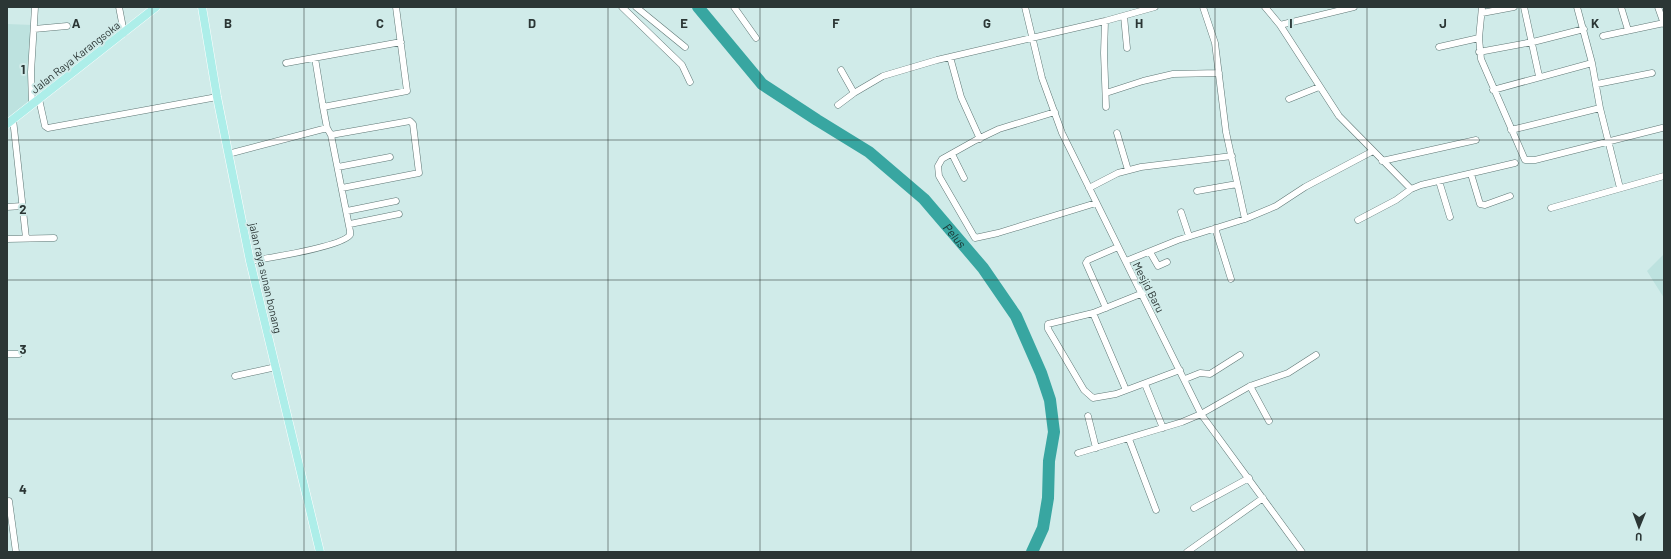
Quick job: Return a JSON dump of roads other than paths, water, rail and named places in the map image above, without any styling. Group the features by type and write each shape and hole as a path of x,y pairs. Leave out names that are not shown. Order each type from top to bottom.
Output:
{"main road":[{"name":"Jalan Raya Karangsoka","path":"10,122 156,7"},
{"name":"jalan raya sunan bonang","path":"202,7 217,97 250,261 320,552"}],"street":[{"path":"32,104 31,66 35,7"},
{"path":"119,7 124,33"},
{"path":"323,107 406,91 408,88 396,7"},
{"path":"622,7 682,65 690,82"},
{"path":"636,7 685,47"},
{"path":"734,7 756,38"},
{"name":"Mesjid Baru","path":"1025,7 1042,78 1062,133 1201,414 1302,552"},
{"path":"838,105 854,93 883,76 950,57 1124,16 1131,10 1155,7"},
{"path":"1203,7 1215,43 1224,119 1245,219"},
{"path":"1265,7 1280,25 1339,116 1411,190"},
{"path":"1280,25 1354,7"},
{"path":"1514,7 1482,10 1479,52 1493,90 1525,160 1531,161 1662,128"},
{"path":"1524,7 1533,42 1539,76"},
{"path":"1577,7 1584,29 1597,84 1600,108 1620,188"},
{"path":"1620,7 1628,30"},
{"path":"1603,36 1664,24 1658,7"},
{"path":"1124,16 1127,48"},
{"path":"1105,21 1106,107"},
{"path":"34,29 67,26"},
{"path":"1479,52 1533,42 1584,29"},
{"path":"1439,47 1479,38"},
{"path":"286,63 401,42"},
{"path":"950,57 961,97 980,139"},
{"path":"250,261 341,241 350,235 350,224 331,135 327,128 315,58"},
{"path":"1493,90 1539,76 1592,63"},
{"path":"841,70 854,93"},
{"path":"1106,93 1143,81 1172,74 1219,73"},
{"path":"1597,84 1652,73"},
{"path":"1289,99 1319,87"},
{"path":"39,99 45,126 48,128 217,97"},
{"path":"1511,130 1600,108"},
{"path":"1055,112 999,129 952,154 939,163 939,176 974,238 998,233 1096,203"},
{"path":"331,135 410,121 413,124 420,173 342,188"},
{"path":"10,122 26,238"},
{"path":"228,154 327,128"},
{"path":"1117,133 1128,170"},
{"path":"1382,161 1476,140"},
{"path":"1126,262 1189,236 1245,219 1276,206 1305,187 1373,151"},
{"path":"952,154 964,178"},
{"path":"1089,188 1118,173 1128,170 1232,156"},
{"path":"338,166 390,157"},
{"path":"1358,220 1396,200 1411,190 1439,181 1515,163"},
{"path":"1471,174 1480,204 1492,203 1510,196"},
{"path":"1551,208 1664,176"},
{"path":"1439,181 1450,217"},
{"path":"1197,191 1237,184"},
{"path":"347,211 396,201"},
{"path":"7,207 22,206"},
{"path":"1181,212 1189,236"},
{"path":"350,224 399,214"},
{"path":"1215,228 1231,279"},
{"path":"7,239 54,238"},
{"path":"1106,308 1086,263 1088,260 1118,247"},
{"path":"1150,252 1158,266 1167,262"},
{"path":"1142,293 1093,313 1048,324 1048,329 1089,397 1098,398 1126,390 1146,384 1180,370"},
{"path":"1093,313 1126,390"},
{"path":"7,354 19,354"},
{"path":"1185,379 1200,373 1210,374 1240,355"},
{"path":"1078,453 1130,439 1201,414 1250,386 1288,373 1316,355"},
{"path":"235,376 276,367"},
{"path":"1146,384 1163,428"},
{"path":"1250,386 1269,421"},
{"path":"1088,416 1096,448"},
{"path":"1130,439 1156,510"},
{"path":"1194,508 1249,478"},
{"path":"1187,552 1262,498"},
{"path":"9,501 16,552"}],"waterway":[{"name":"Pelus","path":"698,7 762,84 869,152 924,199 983,268 1016,316 1041,373 1050,400 1054,432 1049,461 1048,498 1043,528 1032,552"}]}
